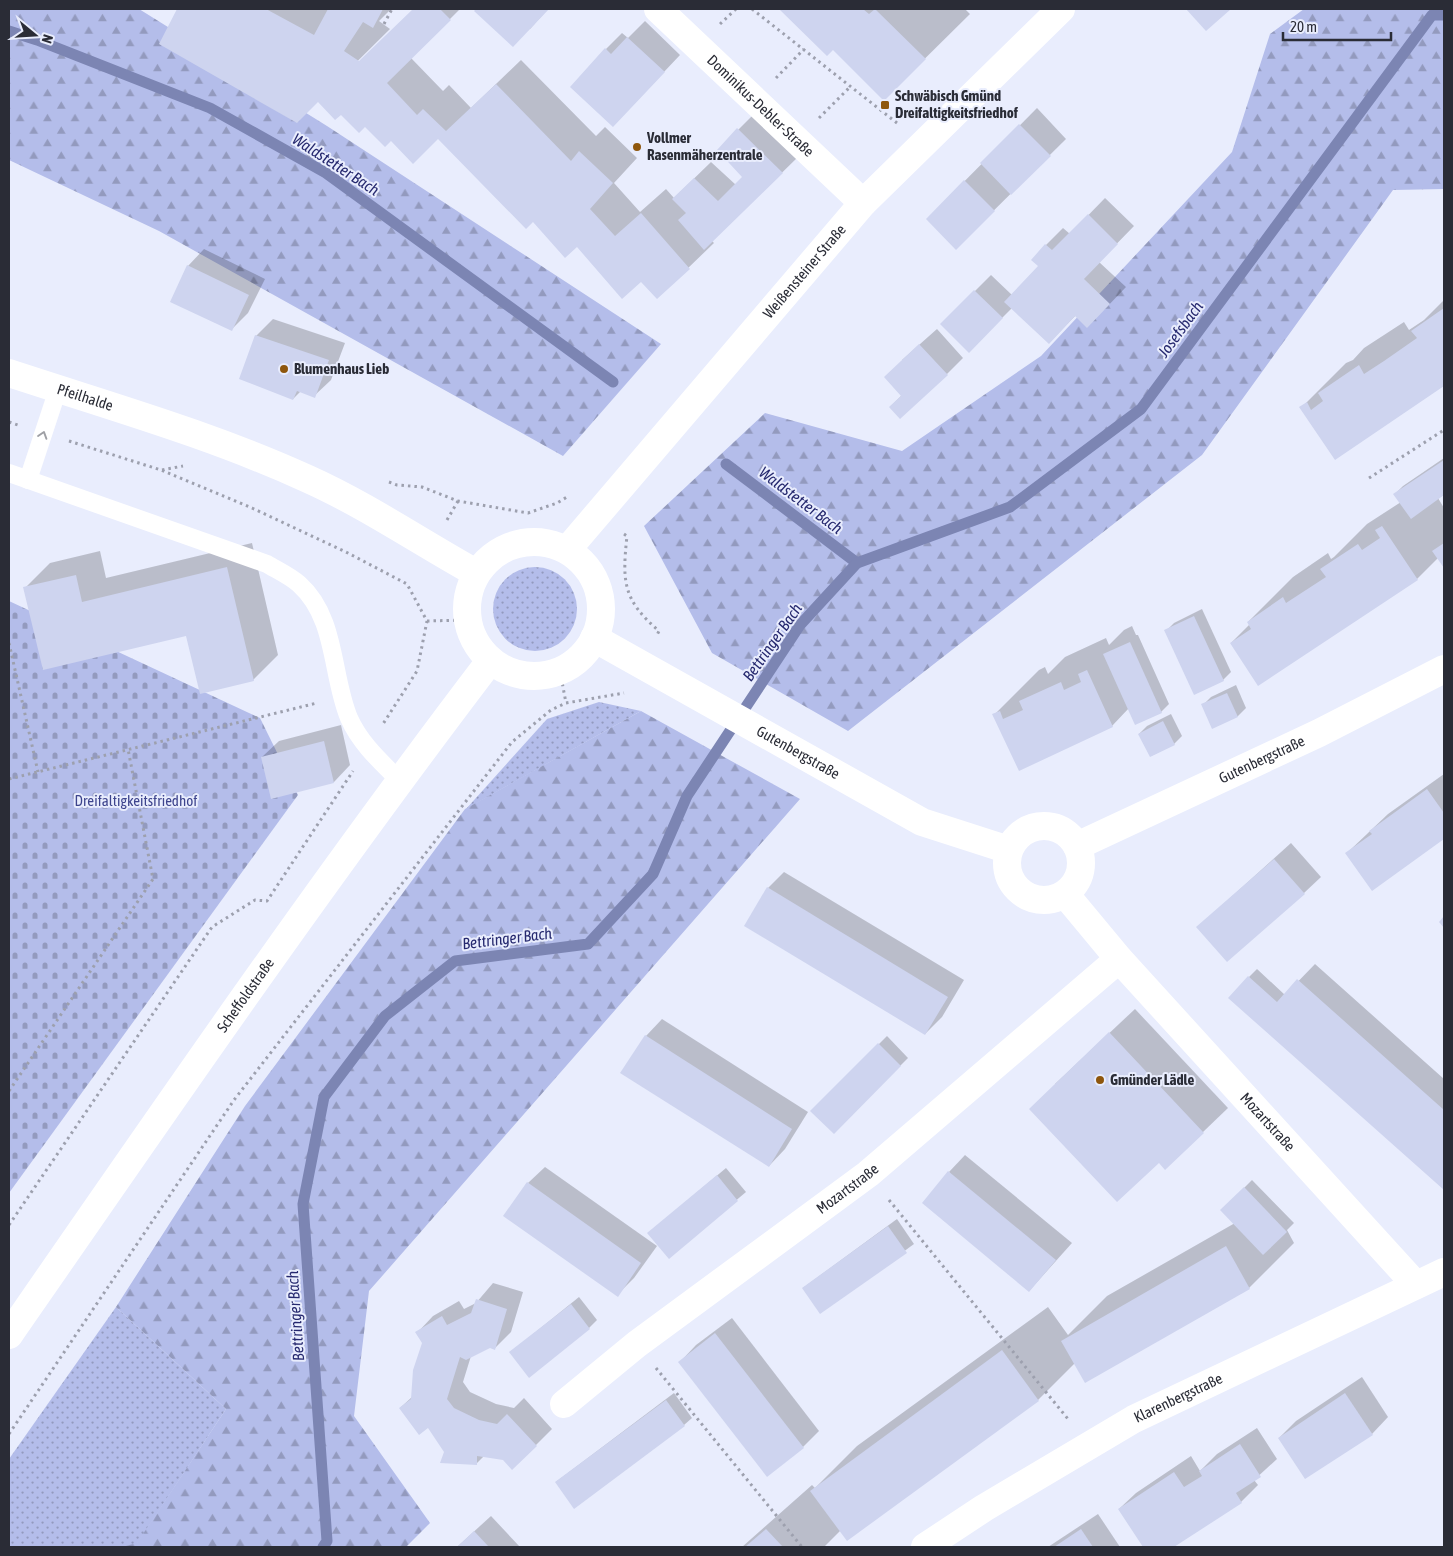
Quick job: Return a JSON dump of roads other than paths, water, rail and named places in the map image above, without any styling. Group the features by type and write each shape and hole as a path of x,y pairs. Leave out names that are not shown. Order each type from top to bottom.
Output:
{"street":[{"name":"Dominikus-Debler-Straße","path":"658,9 863,203"},
{"name":"Weißensteiner Straße","path":"567,550 863,203 1061,9"},
{"name":"Pfeilhalde","path":"9,373 160,423 308,479 358,504 476,573"},
{"path":"537,541 567,550 586,566 598,588 601,614 594,638 584,654 560,671 542,676 524,675 506,670 490,661 475,642 467,620 468,595 476,573 489,557 517,543 537,541"},
{"name":"Gutenbergstraße","path":"594,638 922,822 1009,850"},
{"name":"Scheffoldstraße","path":"9,1335 210,1045 399,780 490,661"},
{"name":"Gutenbergstraße","path":"1077,846 1319,733 1444,669"},
{"path":"1042,826 1056,828 1068,834 1077,846 1081,864 1076,881 1065,894 1050,900 1035,899 1021,892 1011,880 1007,865 1009,850 1017,838 1028,829 1042,826"},
{"name":"Mozartstraße","path":"1065,894 1119,959 1416,1285"},
{"name":"Mozartstraße","path":"564,1404 637,1344 868,1174 1119,959"},
{"name":"Klarenbergstraße","path":"924,1547 984,1508 1134,1419 1444,1272"}],"lane":[{"path":"28,480 58,389"},
{"path":"9,473 267,564 299,584 314,603 325,624 342,697 350,720 368,749 399,780"}],"waterway":[{"name":"Bettringer Bach","path":"323,1547 327,1541 303,1204 324,1097 385,1016 455,961 588,944 653,874 687,796 800,625 857,563 1010,507 1141,409 1432,15 1444,15"},
{"name":"Waldstetter Bach","path":"9,31 37,40 210,108 326,173 613,382"},
{"name":"Waldstetter Bach","path":"726,464 857,563"}],"place":[{"name":"Schwäbisch Gmünd Dreifaltigkeitsfriedhof","path":"885,105"},
{"name":"Vollmer Rasenmäherzentrale","path":"637,147"},
{"name":"Blumenhaus Lieb","path":"284,369"},
{"name":"Gmünder Lädle","path":"1100,1080"}],"water label":[{"name":"Josefsbach","path":"1180,329"}],"park label":[{"name":"Dreifaltigkeitsfriedhof","path":"136,801"}]}
